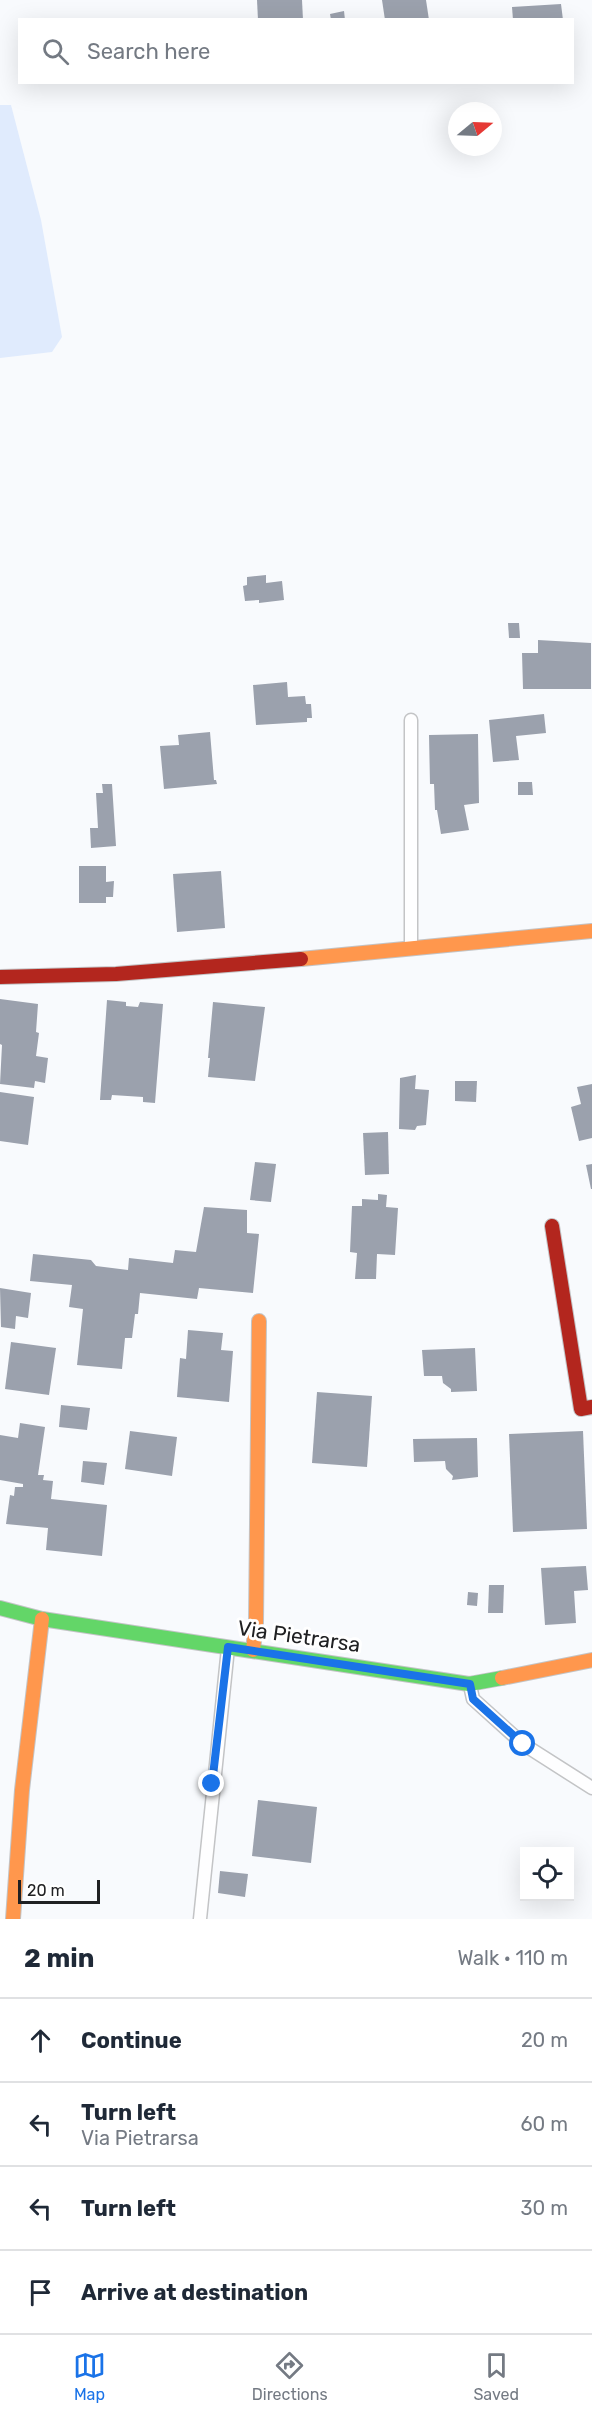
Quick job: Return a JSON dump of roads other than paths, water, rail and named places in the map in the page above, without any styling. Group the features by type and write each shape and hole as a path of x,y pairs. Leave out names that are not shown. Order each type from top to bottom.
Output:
{"street":[{"path":"0,977 68,977 411,950 592,931"},
{"path":"552,1226 581,1410 592,1407"},
{"path":"253,1650 256,1624 259,1321"},
{"name":"Via Pietrarsa","path":"0,1608 42,1619 470,1684 592,1660"},
{"path":"12,1919 22,1790 42,1619"}],"lane":[{"path":"411,720 411,950"},
{"path":"200,1919 228,1647"},
{"path":"470,1684 473,1699 523,1744 592,1788"}]}
